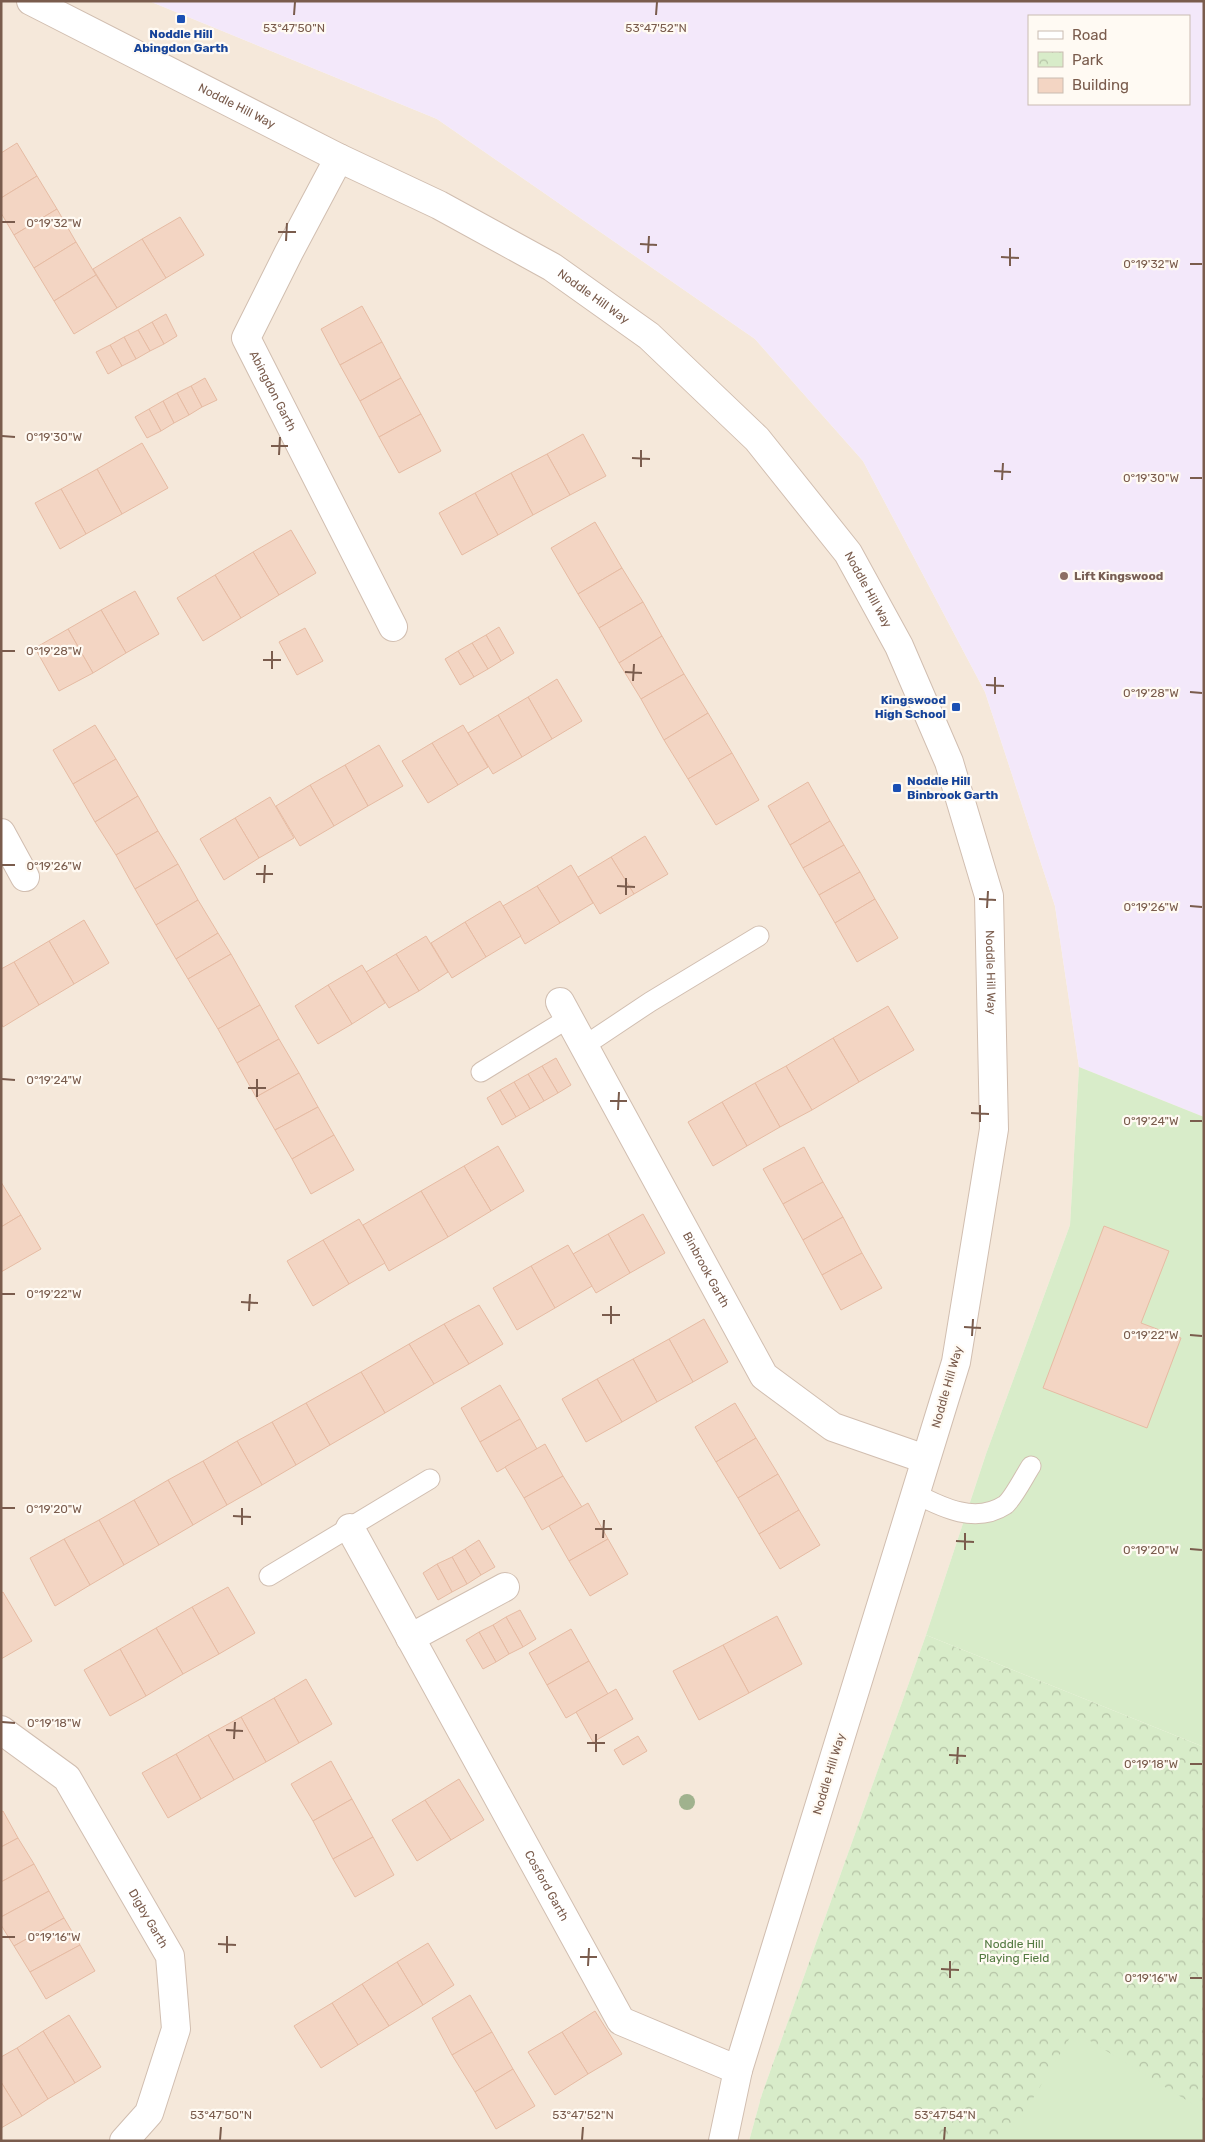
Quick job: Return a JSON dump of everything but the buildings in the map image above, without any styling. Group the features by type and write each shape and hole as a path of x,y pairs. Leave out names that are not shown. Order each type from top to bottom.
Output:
{"street":[{"name":"Noddle Hill Way","path":"31,1 339,158 439,205 552,267 649,336 757,439 848,554 899,646 949,762 989,896 994,1129 956,1362 738,2070 722,2141"},
{"name":"Abingdon Garth","path":"339,158 246,338 393,627"},
{"path":"1,833 25,877"},
{"name":"Binbrook Garth","path":"564,1010 764,1376 833,1428 925,1459"},
{"name":"Cosford Garth","path":"350,1528 621,2021 738,2070"},
{"path":"410,1638 504,1587"},
{"name":"Digby Garth","path":"1,1730 66,1778 170,1956 176,2029 149,2113 124,2141"}],"lane":[{"path":"584,1046 650,1002 759,936"},
{"path":"482,1072 564,1010"},
{"path":"916,1494 945,1509 981,1514 1006,1504 1031,1466"},
{"path":"269,1576 430,1479"}],"shaded area":[{"path":"1,1 149,1 437,119 755,339 863,461 985,692 1055,906 1079,1067 1070,1225 986,1454 926,1635 762,2094 749,2141 1,2141"},
{"name":"Lift Kingswood","path":"149,1 1204,1 1204,1117 1079,1067 1055,906 985,692 863,461 755,339 437,119"}],"green space":[{"path":"1079,1067 1204,1117 1204,1747 926,1635 986,1454 1070,1225"},
{"name":"Noddle Hill Playing Field","path":"926,1635 1204,1747 1204,2141 749,2141 762,2094"},
{"path":"1074,2031 1204,2111 1204,2141 1007,2141"}],"place":[{"name":"Noddle Hill Abingdon Garth","path":"181,19"},
{"name":"Lift Kingswood","path":"1064,576"},
{"name":"Kingswood High School","path":"956,707"},
{"name":"Noddle Hill Binbrook Garth","path":"897,788"}]}
